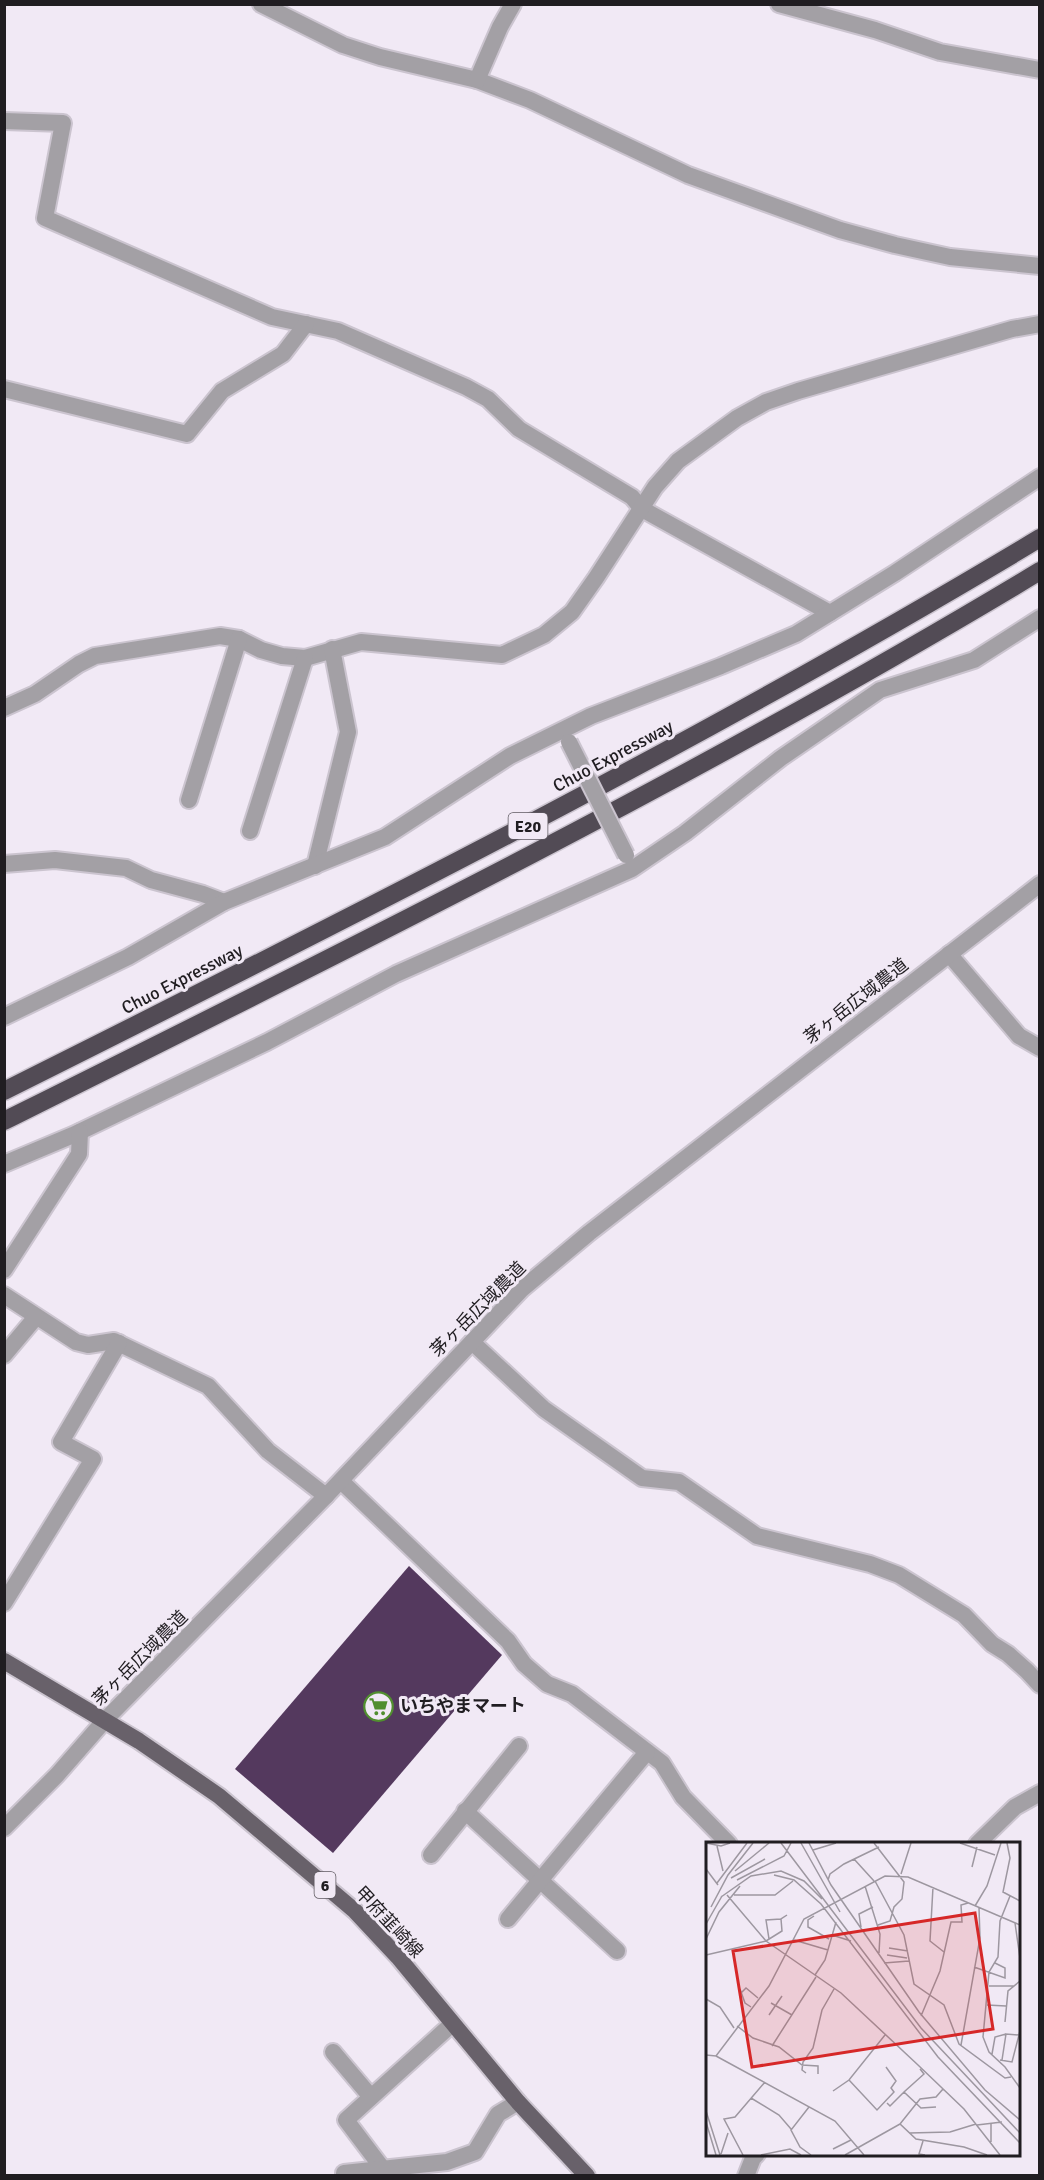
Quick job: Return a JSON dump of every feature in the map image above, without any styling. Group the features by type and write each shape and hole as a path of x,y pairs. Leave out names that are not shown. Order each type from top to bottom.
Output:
{"highway":[{"name":"Chuo Expressway","path":"4,1091 523,829 689,740 904,619 1040,538"},
{"name":"E20","path":"4,1121 273,987 713,758 906,650 1040,571"}],"main road":[{"name":"甲府韮崎線","path":"4,1661 105,1720 219,1796 346,1904 398,1958 518,2102 586,2175"}],"street":[{"path":"261,4 343,45 380,57 477,80 530,100 688,175 840,230 950,257 1040,266"},
{"path":"477,80 500,27 513,4"},
{"path":"779,4 828,11 940,52 1040,70"},
{"path":"4,121 63,123 45,218 272,317 338,331 488,399 519,429 632,497 642,509 830,613"},
{"path":"4,389 187,434 222,391 283,354 306,324"},
{"path":"4,708 35,694 79,664 95,656 220,636 239,639 261,650 282,656 304,658 361,642 502,655 544,635 572,612 597,578 655,487 678,461 728,424 766,402 798,391 990,335 1040,324"},
{"path":"4,1017 128,957 224,902 385,837 510,756 566,736 591,716 721,666 796,634 895,573 1040,477"},
{"path":"4,1164 80,1132 267,1042 396,974 685,833 781,758 880,690 974,660 1040,618"},
{"path":"189,801 239,639"},
{"path":"315,866 348,732 332,649"},
{"path":"250,831 304,658"},
{"path":"566,736 629,862"},
{"path":"4,864 55,860 126,868 151,879 224,902"},
{"name":"茅ヶ岳広域農道","path":"4,1828 57,1775 105,1720 327,1496 522,1289 589,1233 1040,884"},
{"path":"949,954 1019,1036 1040,1048"},
{"path":"4,1270 79,1154 80,1132"},
{"path":"4,1295 76,1342 87,1345 114,1341 208,1386 268,1451 327,1496"},
{"path":"4,1355 36,1317"},
{"path":"472,1342 544,1409 642,1478 679,1482 757,1536 870,1564 899,1575 964,1615 992,1644 1028,1671 1040,1685"},
{"path":"4,1603 93,1459 62,1442 119,1343"},
{"path":"341,1480 508,1641 524,1664 547,1684 572,1694 662,1763 683,1797 727,1842"},
{"path":"431,1856 519,1746"},
{"path":"508,1919 647,1752"},
{"path":"979,1842 1015,1807 1040,1793"},
{"path":"465,1811 617,1952"},
{"path":"383,2169 346,2120 452,2024"},
{"path":"333,2052 371,2097"},
{"path":"344,2173 447,2162 475,2152 498,2114 518,2102"},
{"path":"746,2175 755,2156"}],"building":[{"path":"409,1566 502,1655 333,1853 235,1769"}],"place":[{"name":"いちやまマート","path":"379,1706"}]}
